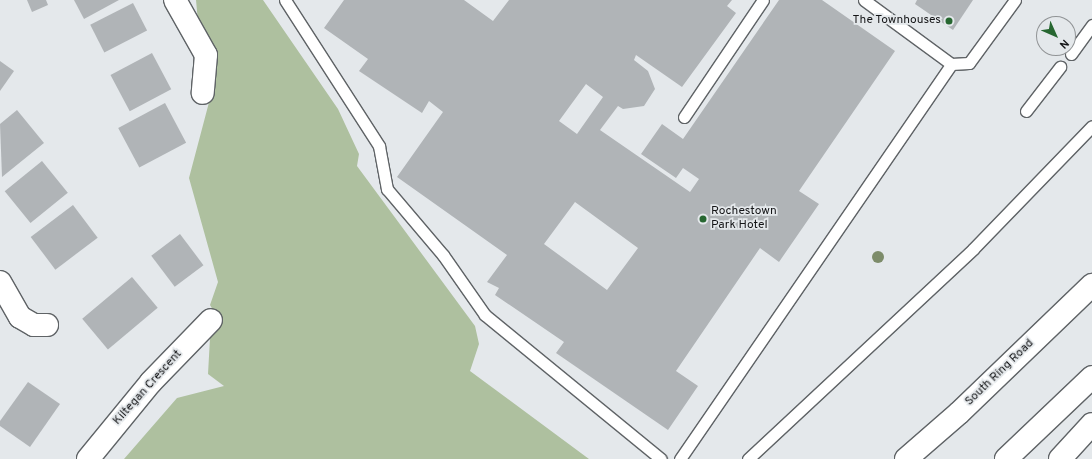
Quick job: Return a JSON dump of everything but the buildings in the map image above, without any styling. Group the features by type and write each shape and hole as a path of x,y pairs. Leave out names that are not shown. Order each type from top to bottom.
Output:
{"main road":[{"path":"175,0 206,55 203,93"},
{"path":"0,282 20,317 34,325 47,325"},
{"name":"South Ring Road","path":"906,459 959,413 1092,285"},
{"name":"Kiltegan Crescent","path":"88,459 151,382 211,320"},
{"path":"1006,459 1092,377"},
{"path":"1060,459 1092,424"}],"lane":[{"path":"285,0 378,146 387,189 443,254 485,316 660,459"},
{"path":"684,117 763,0"},
{"path":"864,0 951,64 970,63 1016,0"},
{"path":"1076,47 1092,25"},
{"path":"680,459 951,64"},
{"path":"1026,111 1060,67"},
{"path":"748,459 973,249 1092,126"}],"green space":[{"path":"196,0 263,0 338,109 359,154 357,166 475,326 479,344 470,371 589,459 124,459 177,398 224,386 208,374 210,338 222,325 210,305 218,282 189,178 212,91 198,22"}],"place":[{"name":"The Townhouses","path":"949,21"},
{"name":"Rochestown Park Hotel","path":"703,219"}]}
